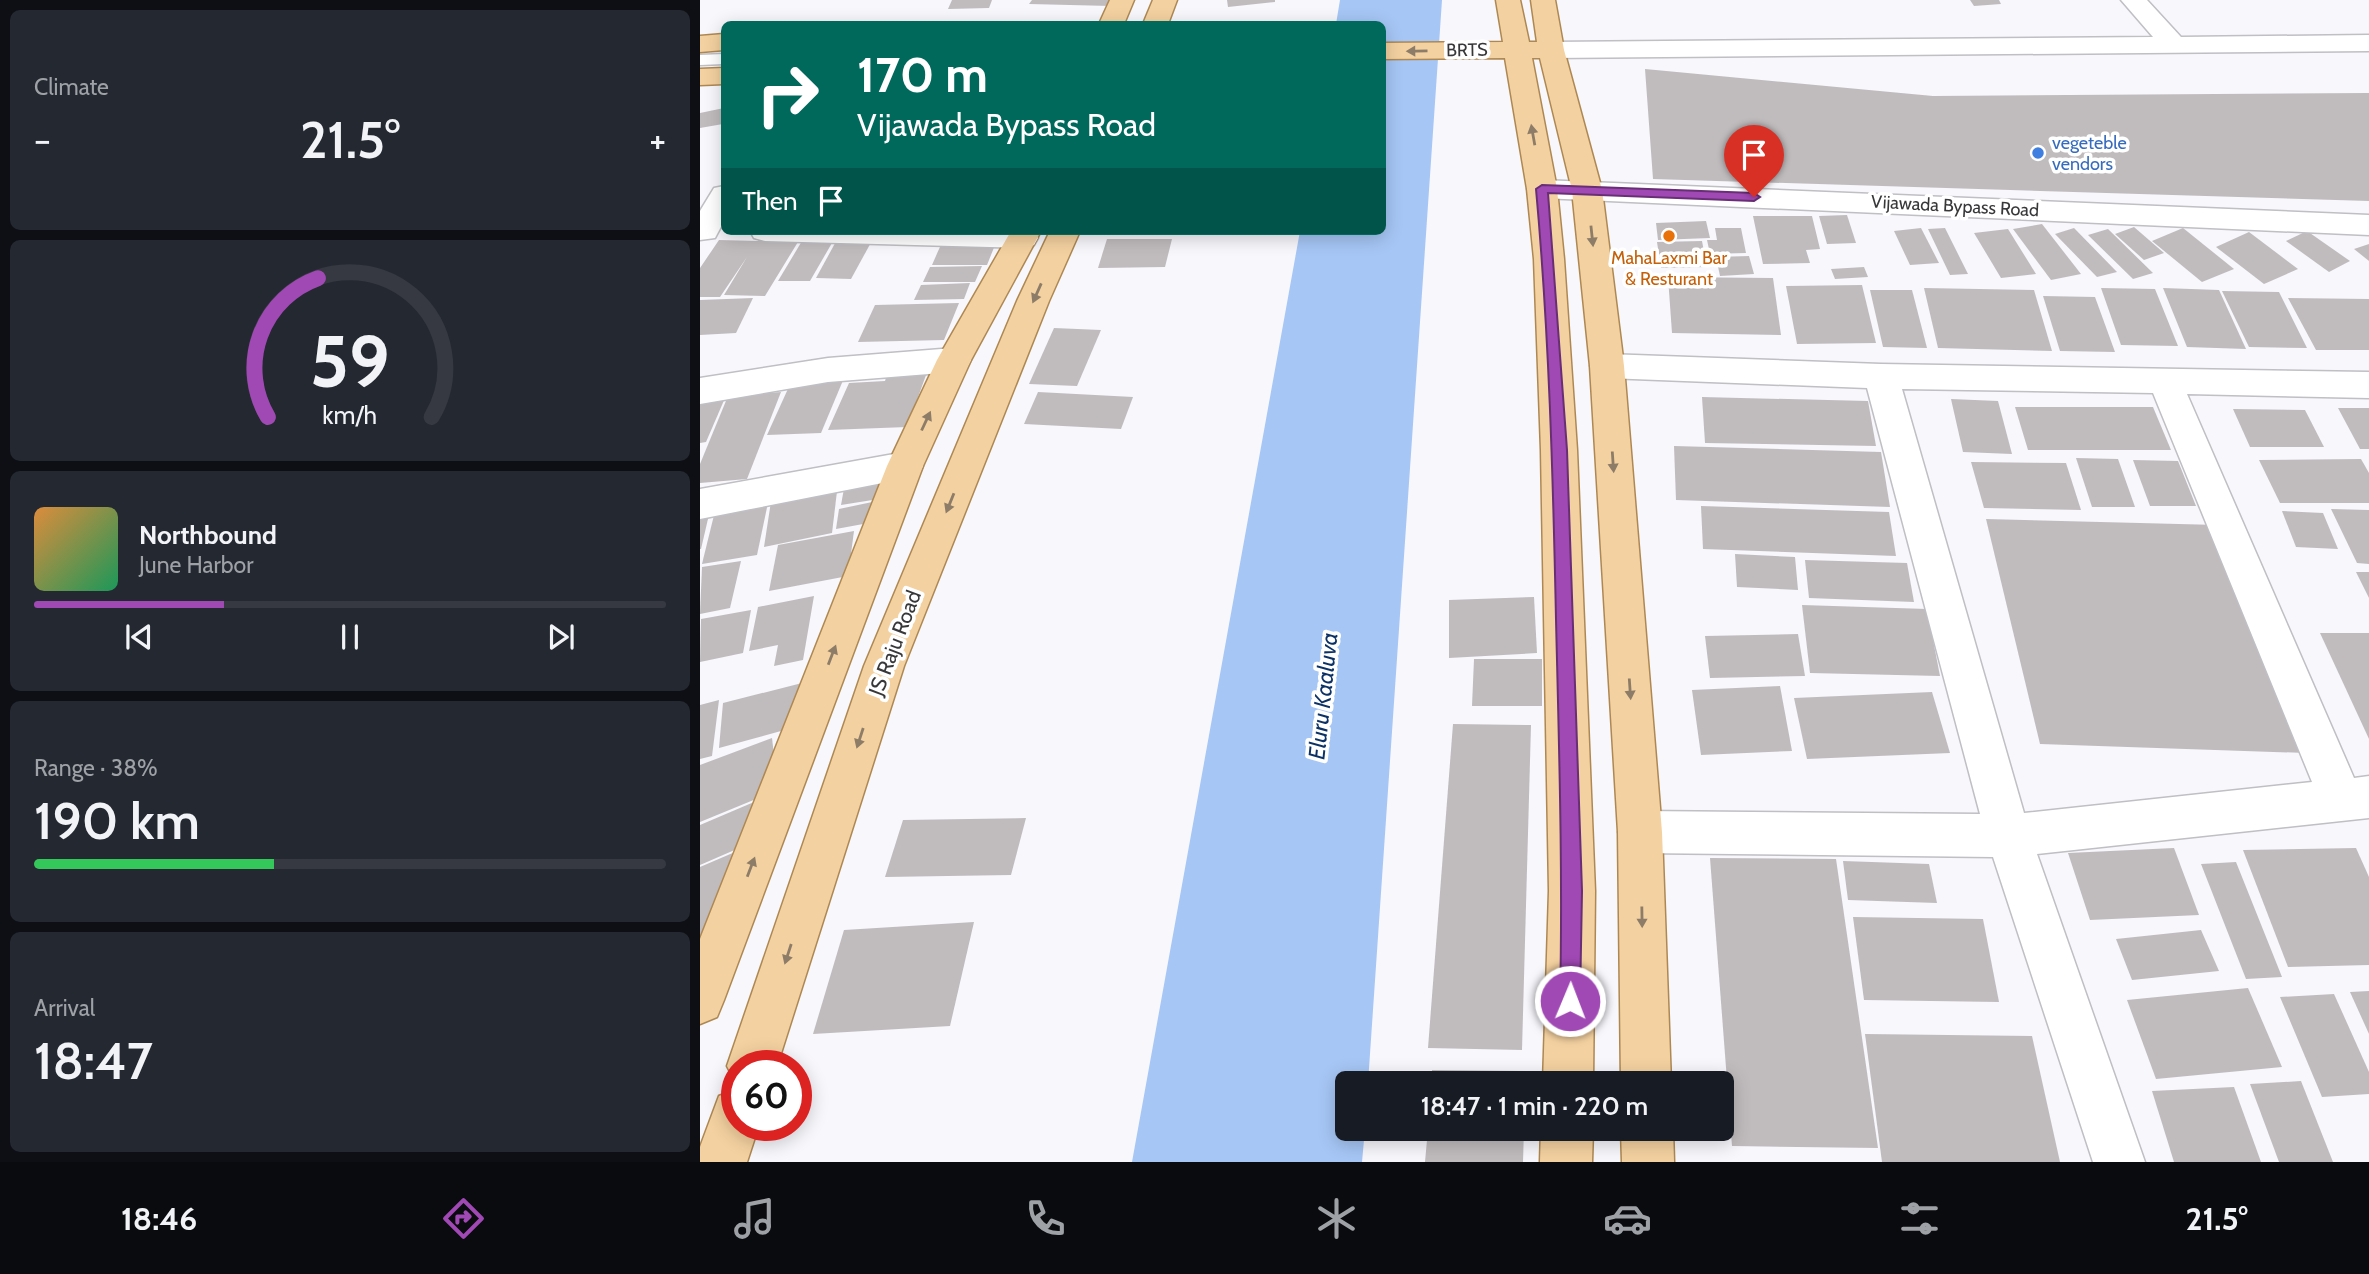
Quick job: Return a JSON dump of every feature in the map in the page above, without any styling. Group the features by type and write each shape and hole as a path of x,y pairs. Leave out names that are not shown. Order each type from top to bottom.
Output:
{"main road":[{"path":"1113,21 1122,0"},
{"path":"1157,21 1165,0"},
{"path":"1543,0 1527,31 1549,259 1559,450 1572,863 1568,1071"},
{"name":"BRTS","path":"1386,30 1455,39"},
{"path":"1527,31 1587,190 1606,366 1640,832 1646,1071"},
{"name":"BRTS","path":"1386,50 1527,31"},
{"path":"700,44 721,42"},
{"path":"700,78 721,76"},
{"path":"700,1000 905,466 954,360 1023,235"},
{"name":"JS Raju Road","path":"757,1050 884,666 1033,301 1063,235"},
{"path":"721,1162 728,1141"},
{"path":"1566,1162 1567,1141"},
{"path":"1647,1141 1648,1162"}],"street":[{"path":"2133,0 2174,45"},
{"path":"1527,31 2174,45 2369,43"},
{"name":"Vijawada Bypass Road","path":"1542,189 2369,225"},
{"path":"709,231 721,202"},
{"path":"700,391 828,370 954,360"},
{"path":"1606,366 1881,376 2369,386"},
{"path":"1881,376 2008,836 2119,1162"},
{"path":"1640,832 2008,836 2355,798 2165,382"},
{"path":"700,504 905,466"}],"lane":[{"path":"700,61 721,59"}],"water":[{"name":"Eluru Kaaluva","path":"1340,0 1442,0 1369,1071 1335,1071 1335,1141 1364,1141 1362,1162 1132,1162 1299,235 1386,235 1386,21 1336,21"}],"building":[{"path":"952,0 992,0 989,8 948,9"},
{"path":"1032,0 1114,0 1111,6 1029,4"},
{"path":"1227,0 1275,0 1275,2 1228,7"},
{"path":"1970,0 1999,0 2001,4 1974,6"},
{"path":"1645,69 1933,96 2369,93 2369,201 1653,179"},
{"path":"721,109 721,124 700,128 700,113"},
{"path":"1847,215 1856,243 1827,244 1819,216"},
{"path":"1753,216 1812,216 1820,249 1806,250 1810,263 1763,264"},
{"path":"1706,221 1710,238 1658,240 1656,223"},
{"path":"2042,224 2081,274 2051,280 2013,229"},
{"path":"2134,227 2164,253 2144,260 2115,234"},
{"path":"1715,228 1741,228 1746,253 1710,254 1707,240 1717,240"},
{"path":"1921,228 1939,263 1910,265 1894,231"},
{"path":"1945,228 1968,274 1950,275 1928,229"},
{"path":"2074,228 2117,272 2097,277 2055,234"},
{"path":"2183,228 2234,269 2202,282 2152,241"},
{"path":"2008,229 2036,274 2001,278 1974,233"},
{"path":"2108,229 2153,273 2133,279 2088,235"},
{"path":"2307,231 2350,261 2329,272 2286,241"},
{"path":"2249,232 2298,269 2264,284 2216,247"},
{"path":"805,236 836,236 810,281 778,281"},
{"path":"839,236 874,237 851,279 816,278"},
{"path":"761,237 801,237 765,296 724,295 747,257 720,297 700,297 700,268 719,240 758,241"},
{"path":"1107,239 1172,239 1165,267 1098,268"},
{"path":"943,240 997,240 987,265 932,265"},
{"path":"1702,241 1707,267 1661,268 1657,242"},
{"path":"2369,244 2369,261 2354,249"},
{"path":"1749,256 1754,274 1720,276 1716,257"},
{"path":"982,266 975,282 923,282 930,267"},
{"path":"1864,267 1868,277 1835,279 1831,269"},
{"path":"1668,277 1773,278 1781,335 1672,333"},
{"path":"970,283 964,299 914,300 921,285"},
{"path":"1862,285 1876,343 1797,344 1786,286"},
{"path":"1924,288 2034,290 2052,351 1938,348"},
{"path":"2101,288 2155,289 2178,346 2121,345"},
{"path":"2163,288 2219,290 2246,349 2187,347"},
{"path":"1870,290 1912,290 1927,348 1883,347"},
{"path":"2222,291 2279,292 2307,348 2249,347"},
{"path":"2043,296 2095,297 2115,352 2060,351"},
{"path":"753,298 736,333 700,335 700,300"},
{"path":"2288,298 2369,299 2369,350 2316,350"},
{"path":"959,303 944,340 858,342 875,305"},
{"path":"1054,328 1101,330 1077,386 1029,384"},
{"path":"929,367 907,427 828,430 849,383 885,381 889,368"},
{"path":"844,378 821,433 767,435 792,380"},
{"path":"781,392 747,479 700,483 700,464 728,396"},
{"path":"1038,392 1133,397 1121,429 1024,424"},
{"path":"1702,397 1868,401 1876,446 1705,443"},
{"path":"725,398 706,442 700,443 700,400"},
{"path":"1951,399 1998,401 2012,454 1963,452"},
{"path":"2015,407 2153,407 2171,450 2028,450"},
{"path":"2338,408 2369,408 2369,449 2360,449"},
{"path":"2233,409 2305,410 2324,447 2250,447"},
{"path":"1674,446 1881,452 1890,507 1676,500"},
{"path":"2076,458 2118,459 2135,507 2092,507"},
{"path":"2361,459 2369,473 2369,503 2280,503 2259,460"},
{"path":"2133,460 2178,461 2196,506 2150,506"},
{"path":"1971,462 2066,463 2081,510 1984,508"},
{"path":"889,476 885,498 841,505 845,483"},
{"path":"838,483 832,533 764,547 772,495"},
{"path":"769,498 757,555 702,564 716,507"},
{"path":"877,501 874,522 836,529 839,509"},
{"path":"711,506 701,549 700,549 700,508"},
{"path":"1701,506 1889,512 1896,556 1703,549"},
{"path":"2331,509 2369,510 2369,564 2357,563"},
{"path":"2282,511 2323,513 2338,549 2296,547"},
{"path":"1986,519 2218,525 2306,753 2040,744"},
{"path":"854,531 848,576 769,591 778,545"},
{"path":"1735,554 1795,557 1798,590 1737,587"},
{"path":"1805,560 1907,563 1914,602 1809,598"},
{"path":"741,561 730,608 700,614 702,567"},
{"path":"2356,572 2369,572 2369,598"},
{"path":"814,596 803,660 774,666 778,645 749,651 758,607"},
{"path":"1534,597 1537,653 1449,658 1449,600"},
{"path":"1802,605 1927,609 1940,676 1810,673"},
{"path":"751,610 743,653 700,662 701,619"},
{"path":"2320,633 2369,633 2369,739"},
{"path":"1798,634 1805,676 1710,678 1705,636"},
{"path":"1474,659 1542,659 1542,706 1472,706"},
{"path":"802,683 799,726 719,748 723,703"},
{"path":"1780,686 1792,751 1701,755 1692,690"},
{"path":"1932,692 1950,753 1807,759 1794,698"},
{"path":"719,700 712,756 700,759 700,705"},
{"path":"1453,724 1531,725 1522,1050 1428,1048"},
{"path":"772,738 778,790 700,822 700,765"},
{"path":"766,797 760,839 700,865 700,825"},
{"path":"1026,818 1011,875 885,877 903,820"},
{"path":"2174,848 2199,915 2090,920 2068,853"},
{"path":"2356,848 2369,877 2369,965 2288,967 2243,850"},
{"path":"742,849 700,943 700,867"},
{"path":"1710,858 1836,859 1878,1148 1732,1146 1734,1071 1726,1071"},
{"path":"1843,861 1929,864 1937,903 1848,900"},
{"path":"2236,862 2282,977 2246,979 2201,864"},
{"path":"1853,917 1983,919 1999,1002 1864,1000"},
{"path":"974,922 950,1026 813,1034 844,930"},
{"path":"2201,930 2219,971 2132,980 2116,939"},
{"path":"2248,988 2282,1067 2156,1079 2127,1000"},
{"path":"2369,991 2369,1034 2350,992"},
{"path":"2334,994 2369,1072 2369,1094 2322,1097 2280,997"},
{"path":"1865,1034 2032,1036 2060,1162 1882,1162"},
{"path":"1432,1070 1525,1071 1432,1071"},
{"path":"2301,1081 2333,1162 2279,1162 2250,1084"},
{"path":"2234,1087 2261,1162 2174,1162 2152,1091"},
{"path":"1427,1141 1524,1141 1523,1162 1425,1162"}],"place":[{"name":"vegeteble vendors","path":"2038,153"},
{"name":"MahaLaxmi Bar & Resturant","path":"1669,236"}],"route":[{"path":"1570,1001 1572,891 1559,450 1549,259 1542,189 1754,197"}]}
